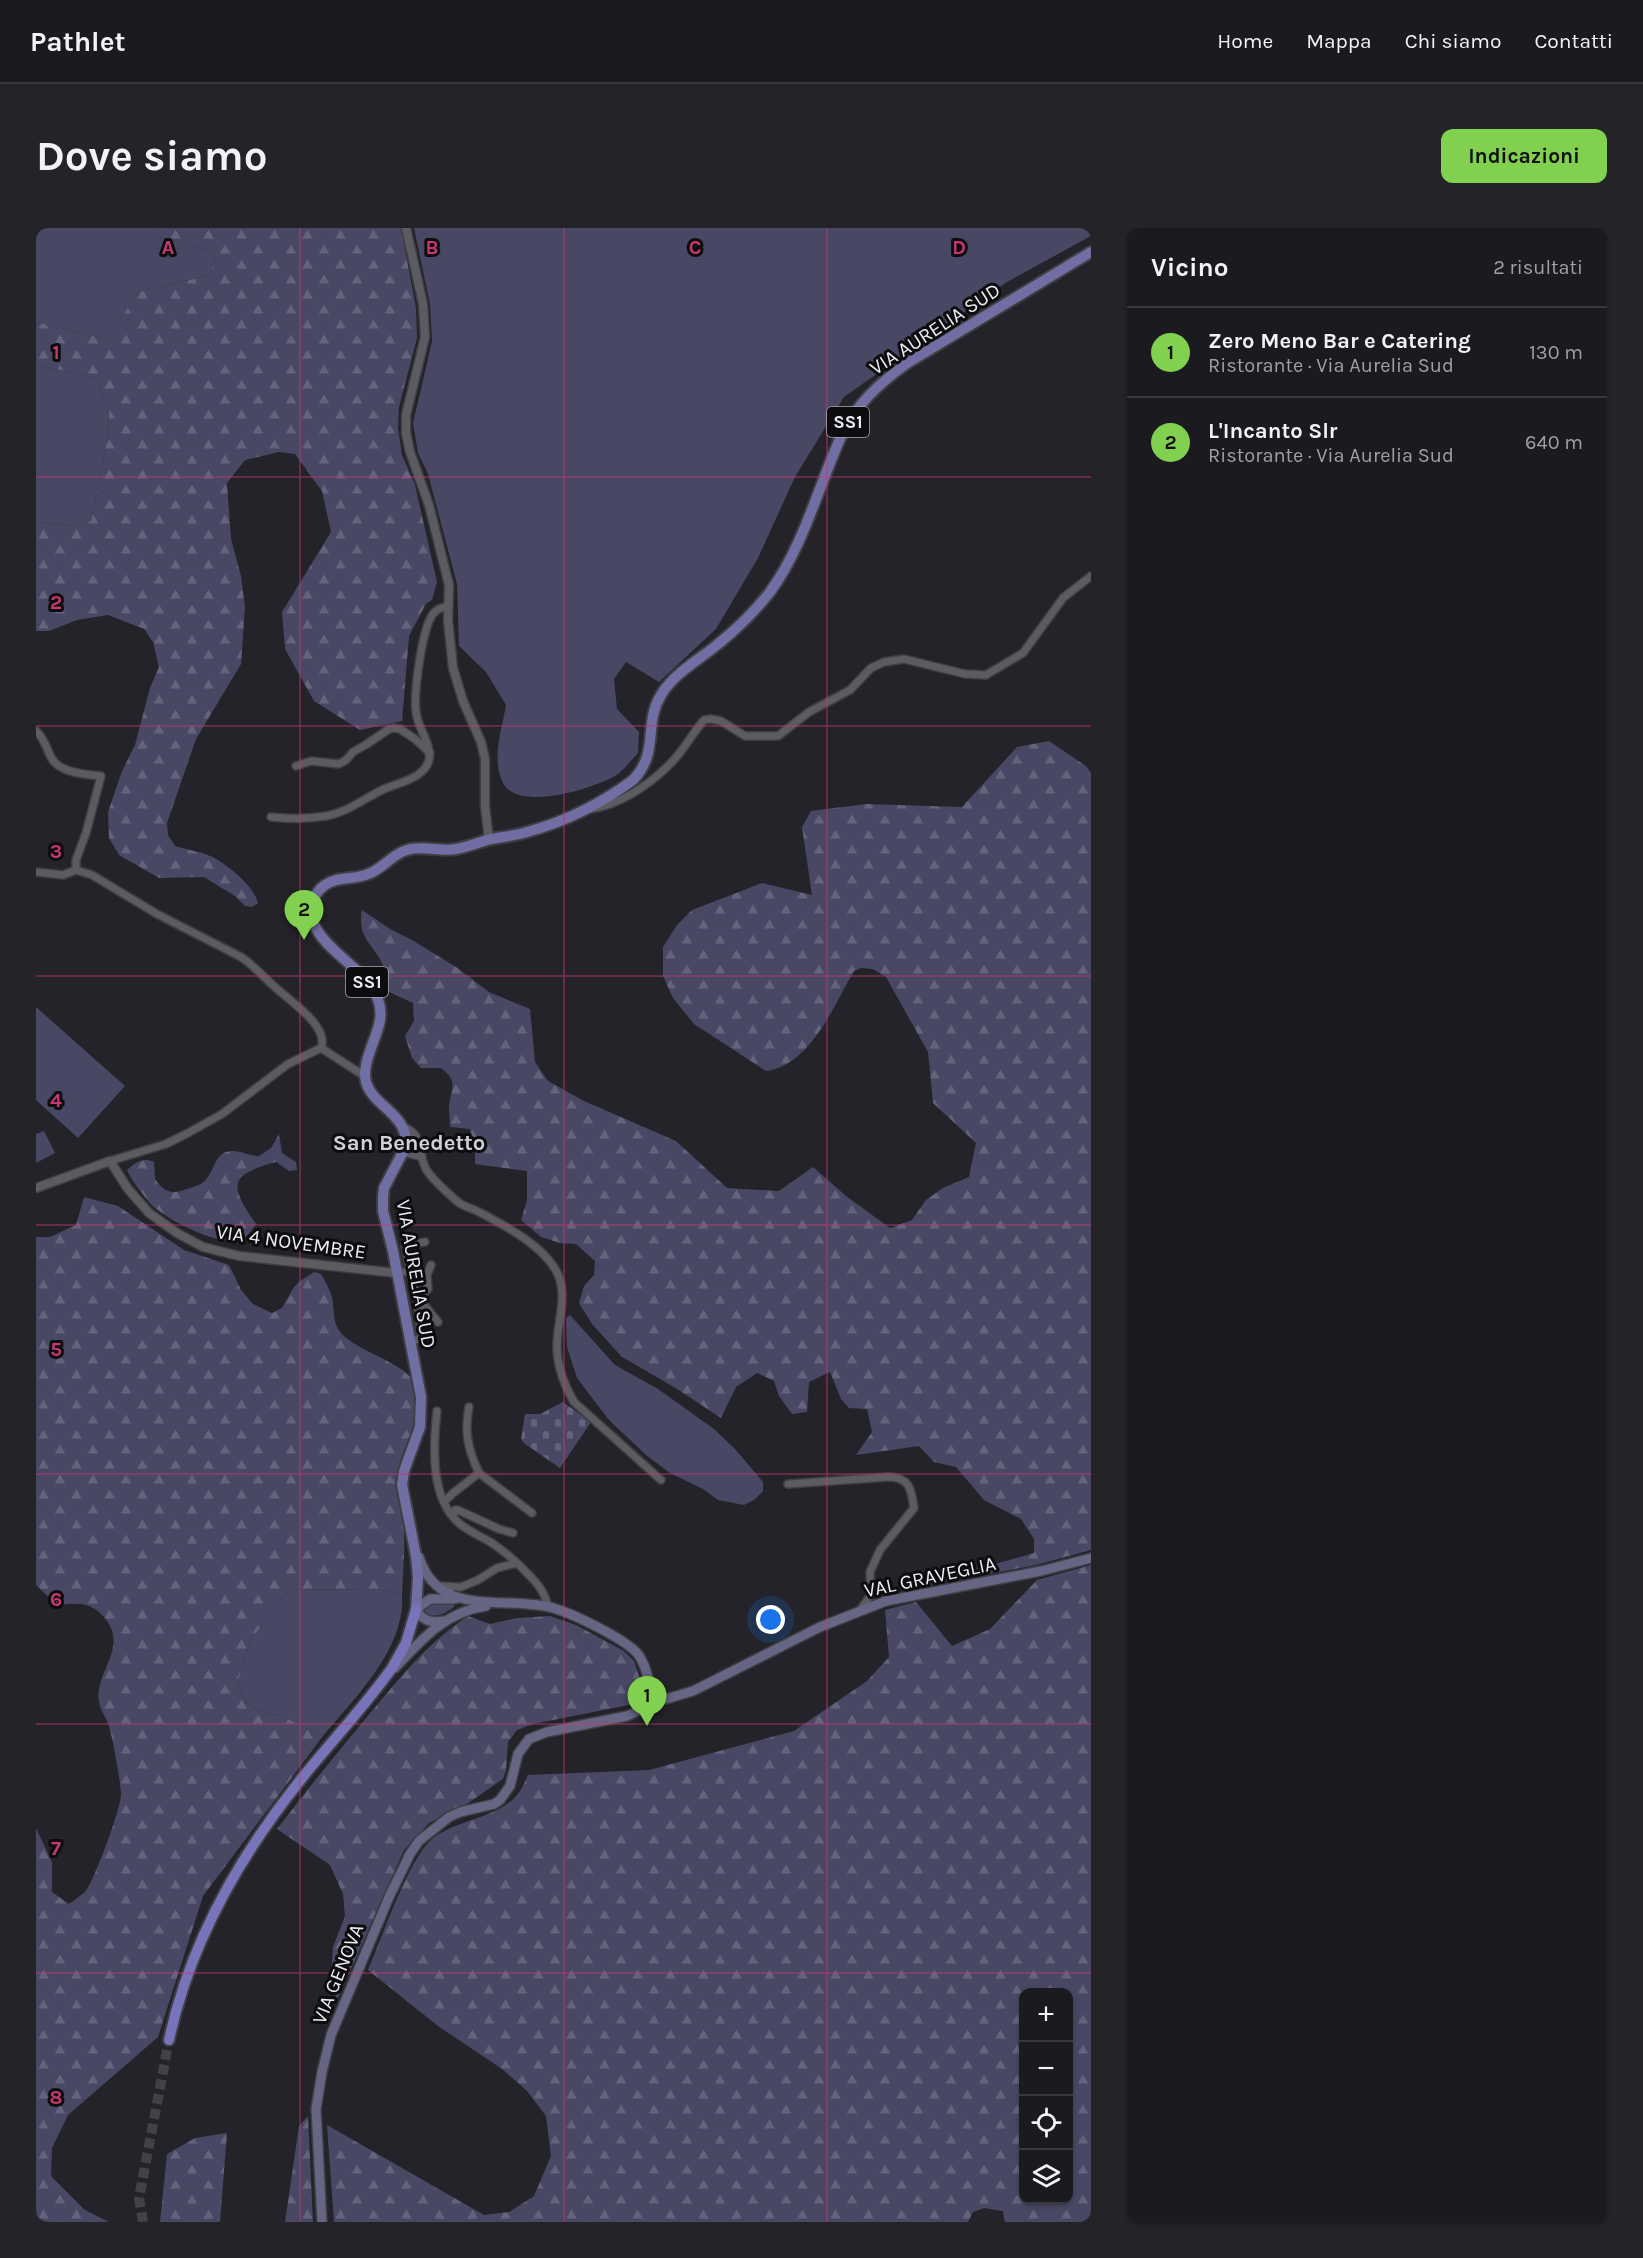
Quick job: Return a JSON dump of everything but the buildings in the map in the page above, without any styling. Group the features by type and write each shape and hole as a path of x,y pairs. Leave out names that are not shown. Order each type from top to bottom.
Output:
{"highway":[{"path":"170,2040 174,2018 204,1935 232,1879 254,1842 283,1803 381,1683 406,1643 416,1609"}],"main road":[{"name":"VIA AURELIA SUD","path":"366,1077 380,1020 377,1001 371,987 363,977 332,948 318,931 312,912 314,898 325,884 368,874 409,849 448,850 525,833 550,825 583,810 625,786 642,771 650,753 654,716 662,693 689,666 744,622 770,592 792,554 851,416 869,395 888,377 909,363 1091,252"},
{"path":"366,1077 371,1091 404,1127"},
{"name":"VIA AURELIA SUD","path":"404,1127 406,1139 403,1152 384,1188 383,1197 383,1210 422,1409 402,1485 412,1536 422,1566 426,1575 436,1586"},
{"path":"412,1536 418,1577 416,1609 427,1621 443,1621"},
{"name":"VAL GRAVEGLIA","path":"650,1697 666,1699 693,1691 820,1627 861,1610 912,1594 1017,1576 1091,1558"},
{"path":"436,1586 463,1600"},
{"path":"416,1609 430,1599 549,1607 579,1619 629,1645 645,1667 650,1697"},
{"path":"381,1683 425,1635 443,1621 468,1610 496,1604"},
{"name":"VIA GENOVA","path":"322,2222 316,2109 331,2035 401,1871 419,1841 449,1817 501,1800 510,1786 518,1754 529,1739 547,1732 627,1716 640,1710 650,1697"}],"street":[{"path":"406,228 423,304 425,336 406,415 406,433 410,452 424,488 449,585 448,620 453,668 463,701 482,742 489,840"},
{"path":"583,810 602,807 646,784 669,766 704,720 711,718 721,721 745,736 778,736 808,712 850,690 871,668 884,662 904,659 965,674 986,675 1023,653 1063,598 1091,576"},
{"path":"271,817 328,816 359,805 382,790 416,775 426,767 430,753 416,716 415,694 426,627 434,612 443,607 449,607"},
{"path":"296,766 311,761 339,764 353,752 394,728 415,739 430,753"},
{"path":"36,730 45,741 52,760 59,766 80,773 101,776 86,833 76,860 76,870"},
{"path":"36,872 63,875 76,870 100,878 157,914 253,965 310,1018 322,1037 321,1048"},
{"path":"321,1048 366,1077"},
{"path":"36,1188 110,1161 157,1148 188,1133 222,1114 288,1064 321,1048"},
{"path":"404,1127 416,1136 422,1149 427,1171 460,1204 479,1212 531,1243 546,1256 555,1269 561,1289 557,1344 560,1373 565,1386 574,1402 661,1480"},
{"path":"403,1152 422,1157"},
{"name":"VIA 4 NOVEMBRE","path":"110,1161 128,1189 149,1213 177,1233 203,1247 239,1256 396,1273"},
{"path":"425,1242 405,1245 410,1271 416,1290 421,1296 428,1289 427,1275 431,1265"},
{"path":"396,1273 410,1271"},
{"path":"410,1342 421,1338 418,1308 420,1306 429,1308 438,1322"},
{"path":"468,1407 466,1433 471,1456 479,1473 532,1513"},
{"path":"437,1412 434,1447 444,1502 461,1524 508,1554 539,1585 546,1596 549,1607"},
{"path":"444,1502 479,1473"},
{"path":"788,1485 888,1477 904,1479 914,1508 880,1550 870,1572 871,1595 861,1610"},
{"path":"453,1516 455,1510 459,1510 499,1529 513,1533"},
{"path":"436,1586 461,1587 497,1568 517,1563"}],"green space":[{"path":"36,228 158,228 156,236 216,252 210,275 138,292 107,339 36,322"},
{"path":"158,228 401,228 416,308 417,338 399,407 398,428 402,455 415,485 437,582 432,600 426,604 409,636 402,721 360,730 314,701 285,649 282,612 331,532 322,491 295,454 279,452 245,460 227,483 231,539 241,576 245,607 241,664 196,739 167,823 168,835 175,846 211,857 241,878 258,903 252,907 245,906 235,896 204,877 159,878 119,855 109,838 108,812 122,771 135,745 150,688 159,667 153,642 144,629 108,615 77,620 49,631 36,631 36,522 71,526 91,521 108,436 109,411 97,378 36,365 36,322 107,339 138,292 210,275 216,252 156,236"},
{"path":"414,228 1091,228 1091,236 1007,282 844,397 795,477 758,558 716,629 659,682 626,662 614,679 617,709 639,732 638,753 615,776 604,781 573,792 539,797 511,792 503,783 498,754 506,705 486,672 459,646 457,584 428,474 418,453 413,423 432,341 430,304"},
{"path":"36,365 97,378 109,411 108,436 91,521 71,526 36,522"},
{"path":"1049,741 1086,766 1091,773 1091,1550 1036,1565 908,1589 899,1588 907,1576 985,1567 1034,1553 1034,1539 1021,1519 984,1500 956,1467 934,1462 919,1446 856,1455 872,1432 867,1409 849,1408 841,1399 830,1372 809,1382 807,1412 792,1414 779,1396 774,1381 757,1373 736,1387 721,1418 622,1357 592,1324 579,1303 584,1286 594,1275 595,1261 576,1244 560,1243 541,1237 521,1220 527,1200 527,1171 475,1164 475,1150 470,1129 450,1127 449,1107 452,1081 441,1068 421,1068 412,1058 405,1036 414,1021 413,1003 387,991 382,962 362,929 362,910 456,967 489,992 530,1009 535,1062 548,1081 584,1101 676,1141 727,1188 779,1191 813,1167 846,1196 890,1228 912,1220 926,1200 943,1188 969,1177 976,1143 933,1103 928,1052 886,977 873,969 861,968 854,971 829,1016 808,1046 782,1067 766,1071 694,1024 673,998 663,976 663,947 677,925 692,910 762,883 812,895 802,827 811,811 866,804 962,807 1017,747"},
{"path":"36,1007 125,1086 78,1138 36,1100"},
{"path":"44,1131 55,1153 36,1163 36,1134"},
{"path":"279,1134 282,1153 296,1162 297,1170 289,1171 276,1162 241,1177 238,1191 256,1224 246,1237 235,1241 211,1237 184,1226 162,1213 147,1200 127,1170 140,1161 154,1162 155,1179 162,1187 172,1192 181,1191 205,1181 222,1154 235,1151 259,1156 271,1148"},
{"path":"84,1197 118,1206 184,1250 229,1265 241,1290 253,1304 272,1313 282,1308 300,1281 314,1272 321,1274 331,1294 335,1322 340,1332 352,1342 398,1367 411,1378 415,1391 416,1411 397,1477 404,1538 402,1594 370,1589 288,1590 250,1641 238,1681 246,1703 259,1710 284,1717 323,1736 203,1896 158,2037 68,2115 52,2148 51,2176 85,2210 109,2222 36,2222 36,1828 52,1862 52,1892 69,1904 87,1889 91,1882 112,1828 121,1795 112,1737 99,1702 101,1680 113,1649 111,1627 98,1611 88,1605 57,1605 36,1585 36,1237 50,1237 76,1225"},
{"path":"570,1315 615,1365 658,1389 714,1429 735,1449 763,1482 763,1491 754,1500 744,1505 718,1500 703,1489 670,1473 646,1455 609,1420 577,1378 567,1347 566,1318"},
{"path":"563,1402 591,1422 560,1468 521,1439 525,1414 540,1414"},
{"path":"1091,1565 1091,2222 1005,2222 1003,2211 984,2208 973,2212 968,2222 334,2222 327,2125 484,2215 509,2212 534,2196 551,2156 546,2116 527,2091 502,2069 438,2026 368,1970 405,1881 423,1849 432,1839 452,1827 488,1814 509,1803 520,1791 528,1775 649,1770 794,1731 867,1681 889,1657 885,1610 916,1602 952,1646 990,1629 1037,1580"},
{"path":"370,1589 402,1594 401,1614 396,1633 364,1688 323,1736 284,1717 259,1710 246,1703 238,1681 250,1641 288,1590"},
{"path":"430,1603 454,1603 454,1607 443,1614 431,1616 422,1612 422,1609"},
{"path":"468,1616 490,1624 517,1618 550,1616 576,1625 624,1651 634,1661 641,1682 639,1701 634,1704 533,1724 517,1730 508,1742 503,1779 464,1806 429,1823 404,1850 337,2000 330,1984 333,1947 345,1916 343,1894 330,1865 277,1829 402,1676 439,1638"},
{"path":"308,2116 313,2222 285,2222 299,2126"},
{"path":"227,2133 220,2222 160,2222 167,2154 195,2138"}],"tunnel":[{"path":"143,2222 139,2198 169,2040"}],"place":[{"name":"L'Incanto Slr","path":"304,940"},
{"name":"Zero Meno Bar e Catering","path":"647,1726"}],"district":[{"name":"San Benedetto","path":"409,1143"}]}
